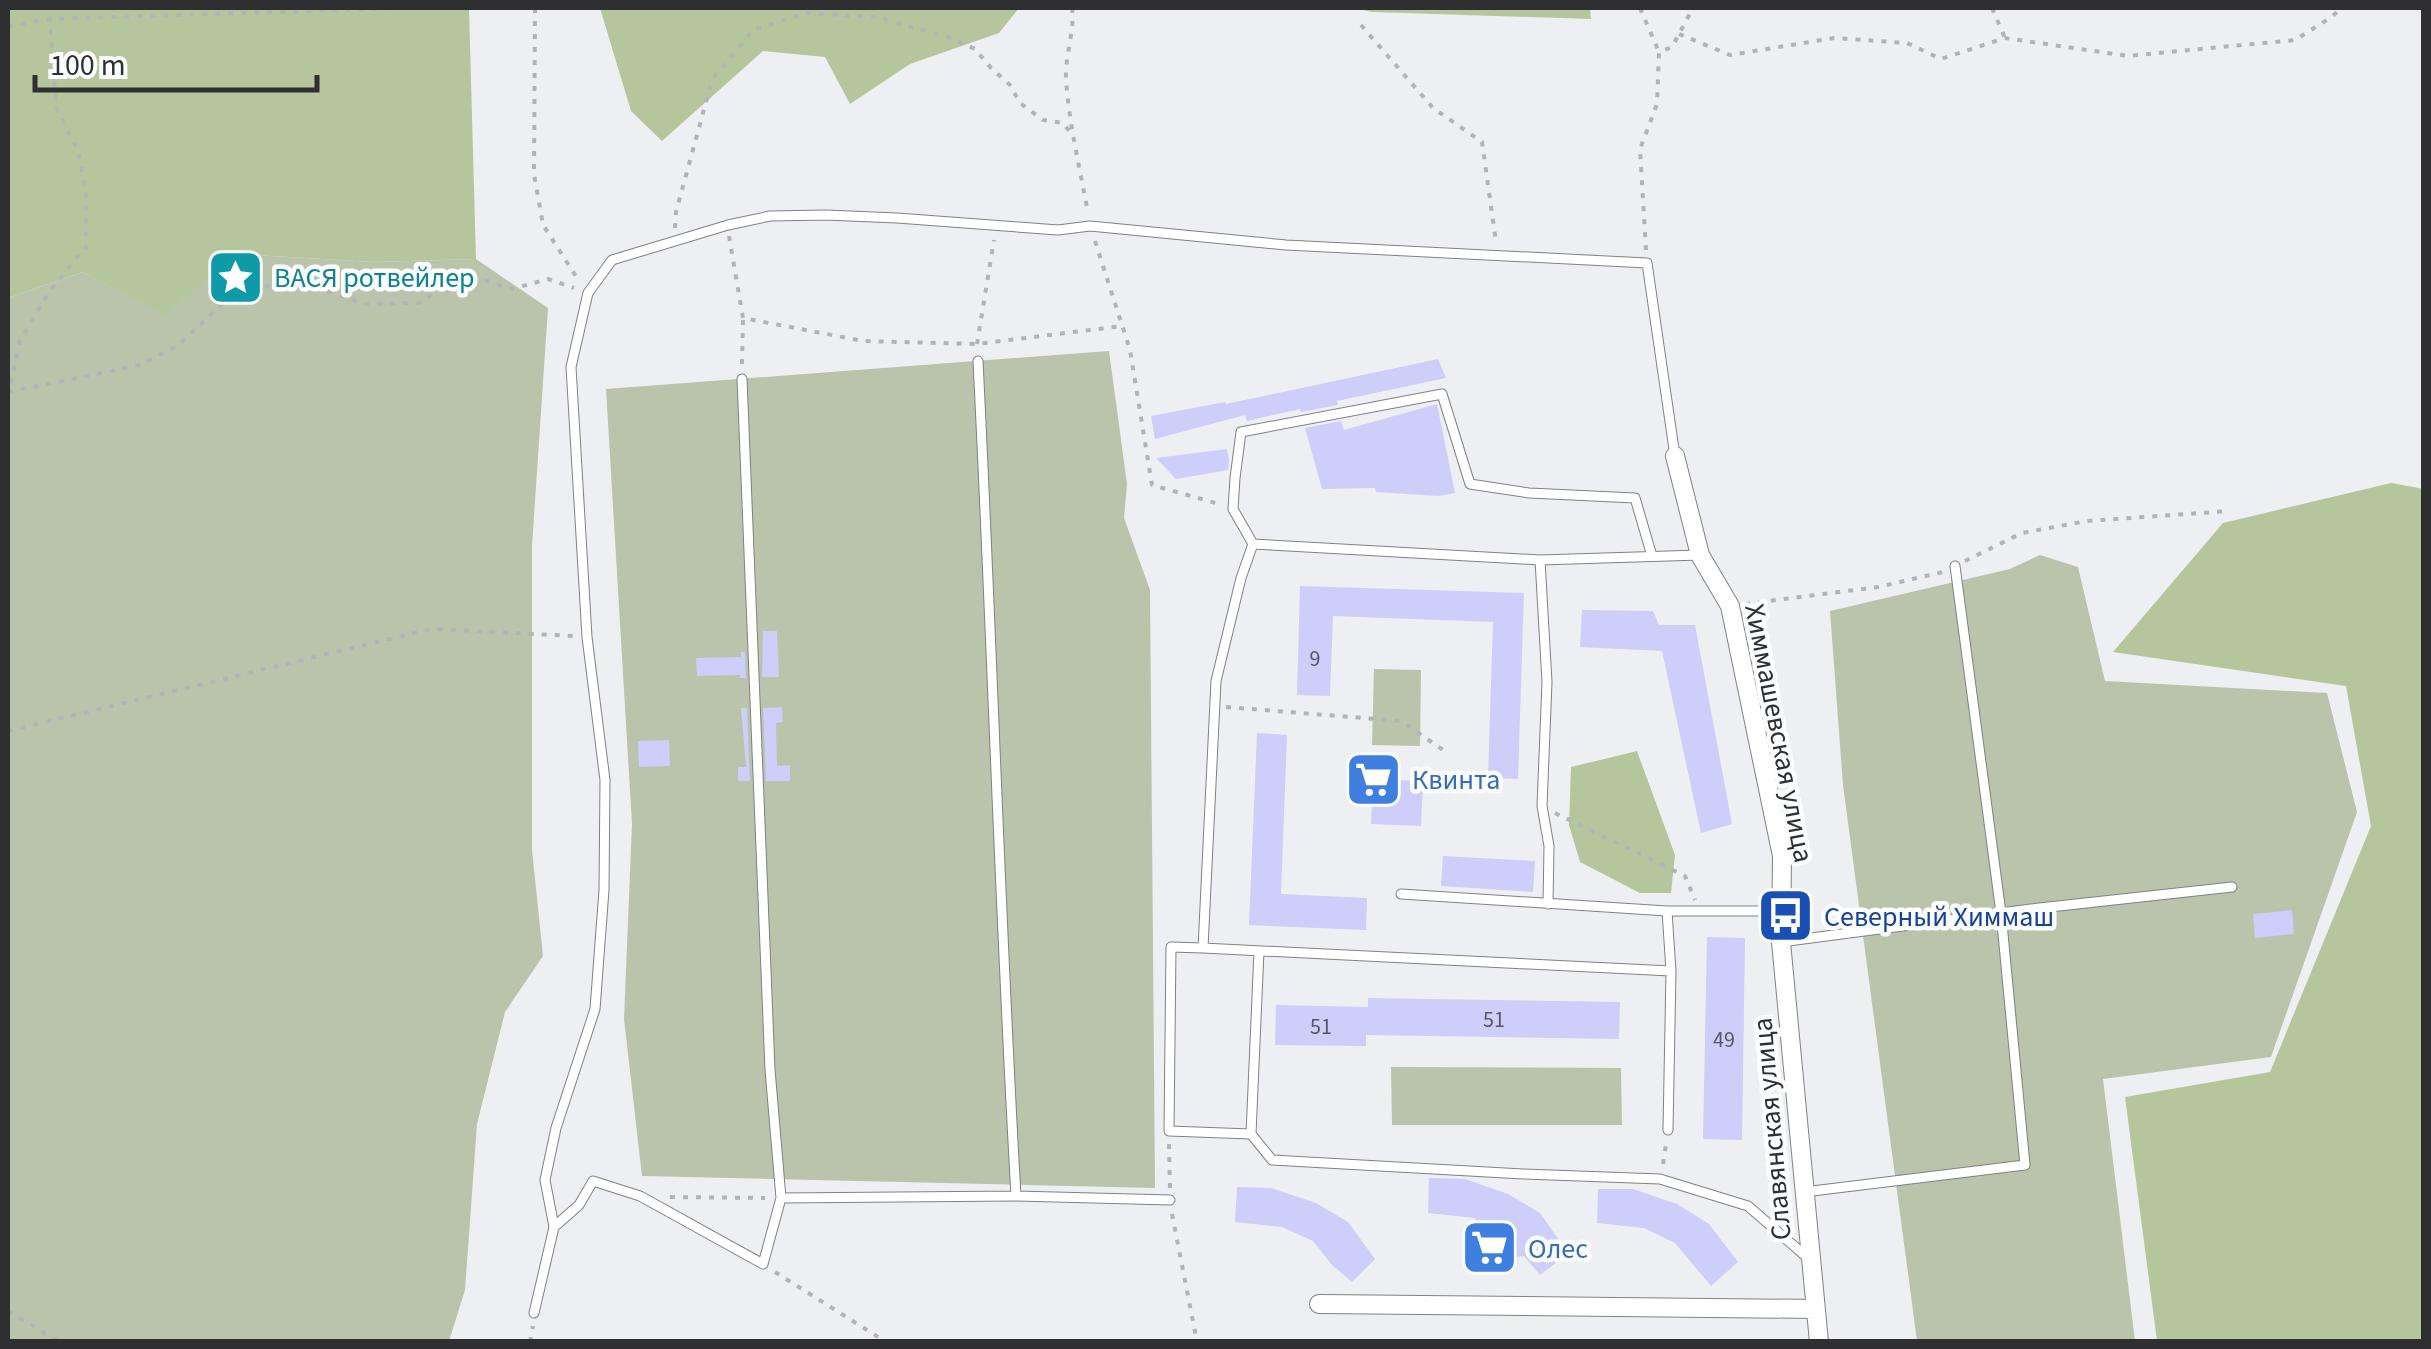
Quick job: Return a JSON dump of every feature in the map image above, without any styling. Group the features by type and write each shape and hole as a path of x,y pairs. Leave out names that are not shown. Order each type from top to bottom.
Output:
{"street":[{"name":"Химмашевская улица","path":"1675,456 1700,555 1730,606 1782,856 1782,911"},
{"name":"Славянская улица","path":"1782,911 1781,942 1819,1342"},
{"path":"1319,1304 1816,1309"}],"lane":[{"path":"534,1314 554,1227 545,1180 556,1128 596,1009 604,890 605,780 588,636 571,366 588,294 612,260 770,216 826,215 1058,230 1090,226 1286,246 1647,264 1675,456"},
{"path":"978,361 1016,1196"},
{"path":"554,1227 580,1205 593,1181 640,1196 762,1264 780,1198 770,1070 742,379"},
{"path":"1203,948 1216,681 1253,544 1234,508 1241,432 1442,394 1470,484 1529,493 1635,498 1652,556"},
{"path":"1253,544 1540,560 1700,555"},
{"path":"1540,560 1547,682 1542,806 1549,846 1548,904"},
{"path":"1804,1192 2024,1165 2001,913 1956,566"},
{"path":"1781,942 2232,887"},
{"path":"1401,894 1667,910 1782,911"},
{"path":"1667,910 1671,972 1668,1130"},
{"path":"1251,1134 1169,1131 1171,947 1671,972"},
{"path":"1258,951 1251,1134 1272,1160 1660,1179 1748,1206 1811,1261"},
{"path":"780,1198 1016,1196 1170,1200"}],"path":[{"path":"48,8 56,107 78,151 86,193 86,247 49,292 20,342 8,393 140,365 178,344 232,294 297,280 364,304 419,303 465,274 512,289 548,279 588,294"},
{"path":"8,26 49,19 404,8"},
{"path":"535,8 534,174 542,226 588,294"},
{"path":"870,8 877,17"},
{"path":"1072,8 1066,75 1074,136 1090,226 1130,350 1152,485 1234,508"},
{"path":"1640,8 1659,52 1657,104 1640,149 1647,264"},
{"path":"1659,52 1672,48 1693,8"},
{"path":"1992,8 2005,38"},
{"path":"1679,34 1730,55 1834,38 1907,43 1941,58 2005,38 2128,56 2296,40 2342,8"},
{"path":"674,242 676,212 712,80 753,30 808,10 877,17 951,38 974,49 1010,85 1020,102 1043,120 1063,123 1074,136"},
{"path":"1361,25 1433,108 1482,142 1498,256"},
{"path":"728,225 743,318 742,379"},
{"path":"977,344 997,225"},
{"path":"743,318 863,341 977,344 1122,326"},
{"path":"1730,606 1878,587 1941,572 2022,534 2087,522 2229,511"},
{"path":"8,731 431,629 588,636"},
{"path":"1214,706 1400,721 1446,752"},
{"path":"1542,806 1685,876 1700,910"},
{"path":"1660,1179 1668,1130"},
{"path":"1169,1131 1170,1200 1197,1342"},
{"path":"640,1196 780,1198"},
{"path":"762,1264 886,1342"},
{"path":"8,1311 60,1342"},
{"path":"523,1342 532,1333"}],"green space":[{"path":"8,8 469,8 476,259 373,262 238,254 165,315 83,272 8,298"},
{"path":"600,8 1019,8 999,33 910,64 850,104 825,57 763,51 662,141 631,111"},
{"path":"1354,8 1590,8 1591,19 1372,12"},
{"path":"238,254 373,262 476,259 548,308 532,546 532,850 543,956 505,1012 477,1124 465,1290 449,1341 8,1341 8,298 83,272 165,314"},
{"path":"1109,351 1127,484 1124,518 1150,590 1155,1188 642,1176 624,1019 632,824 606,389"},
{"path":"2391,483 2424,489 2423,1341 2157,1341 2125,1097 2270,1072 2371,826 2346,686 2113,652 2223,523"},
{"path":"2040,555 2078,567 2105,681 2327,693 2357,812 2271,1057 2103,1079 2135,1341 1917,1341 1843,785 1830,611 2010,569"},
{"path":"1374,669 1421,670 1420,746 1372,745"},
{"path":"1637,751 1675,855 1671,893 1640,893 1580,862 1569,825 1571,767"},
{"path":"1391,1067 1621,1068 1622,1125 1392,1125"}],"building":[{"path":"1438,359 1446,378 1301,412 1300,409 1247,421 1245,415 1155,439 1151,416"},
{"path":"1437,404 1455,493 1439,496 1376,492 1375,488 1322,489 1305,428 1341,421 1344,430"},
{"path":"1227,449 1228,470 1176,479 1156,458"},
{"path":"1300,586 1524,593 1518,779 1488,778 1493,622 1333,616 1330,696 1297,695"},
{"path":"1582,610 1653,611 1659,625 1695,625 1732,824 1701,833 1662,651 1580,647"},
{"path":"763,631 777,631 779,677 762,677"},
{"path":"741,652 745,652 746,678 697,676 696,658 741,657"},
{"path":"782,707 783,722 776,723 777,766 790,765 790,781 766,781 763,708"},
{"path":"741,708 747,708 750,781 738,781 738,767 746,767"},
{"path":"1257,733 1287,735 1281,894 1367,898 1366,930 1249,925"},
{"path":"669,740 670,766 639,767 638,741"},
{"path":"1373,779 1423,781 1421,826 1371,824"},
{"path":"1443,856 1535,861 1533,892 1441,886"},
{"path":"2292,910 2294,934 2255,938 2253,914"},
{"path":"1707,937 1745,938 1742,1140 1703,1139"},
{"path":"1368,998 1620,1002 1619,1039 1366,1035 1366,1046 1275,1045 1276,1005 1368,1007"},
{"path":"1429,1178 1465,1179 1508,1194 1540,1213 1566,1255 1540,1275 1524,1256 1508,1258 1489,1248 1478,1240 1475,1218 1428,1213"},
{"path":"1237,1187 1271,1188 1316,1203 1348,1222 1375,1259 1352,1282 1313,1241 1282,1227 1235,1222"},
{"path":"1598,1189 1633,1189 1677,1204 1709,1224 1738,1262 1711,1286 1675,1243 1644,1228 1597,1223"}],"place":[{"name":"ВАСЯ ротвейлер","path":"235,277"},
{"name":"Квинта","path":"1373,779"},
{"name":"Северный Химмаш","path":"1785,916"},
{"name":"Олес","path":"1489,1248"}]}
